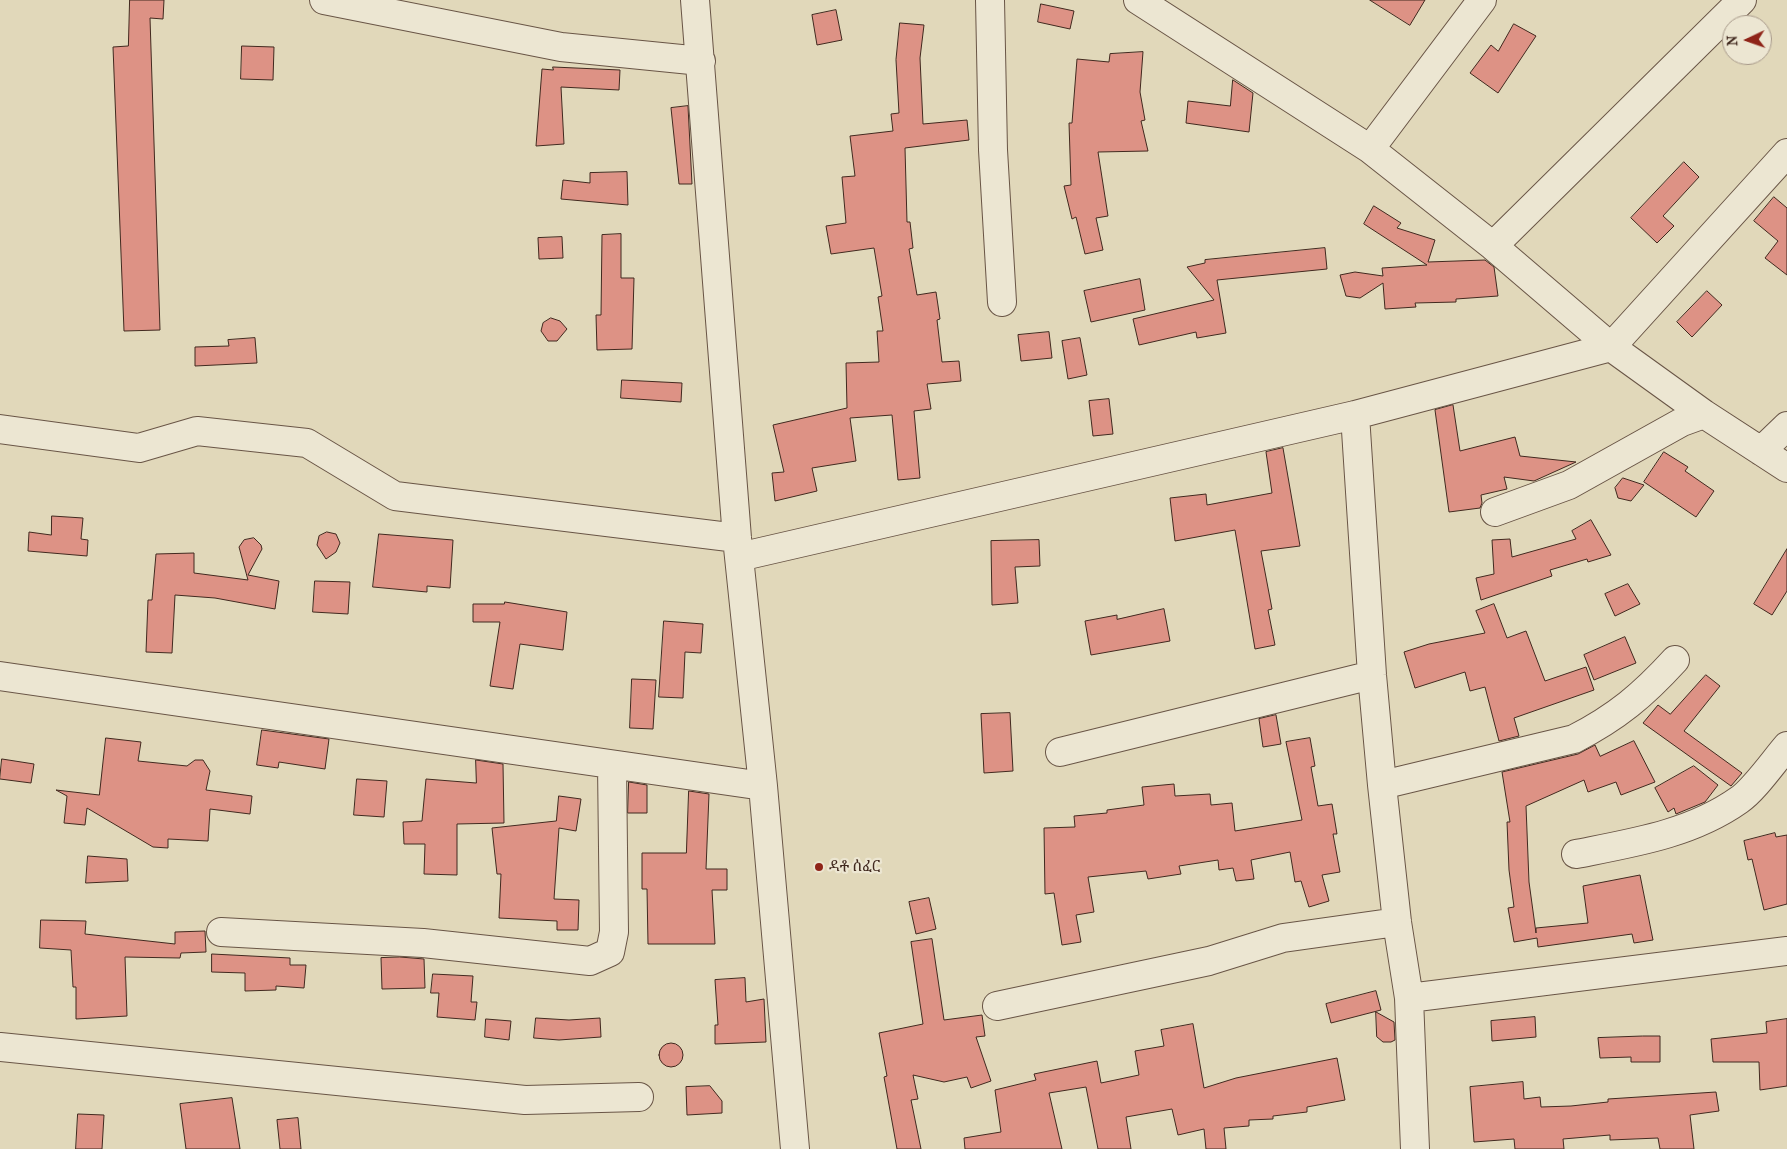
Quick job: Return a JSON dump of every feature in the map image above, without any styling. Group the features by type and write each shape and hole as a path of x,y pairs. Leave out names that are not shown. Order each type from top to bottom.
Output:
{"street":[{"path":"324,0 561,47 700,61"},
{"path":"695,0 738,547 763,786 795,1149"},
{"path":"990,0 993,150 1002,302"},
{"path":"1138,0 1370,149 1494,246 1612,346 1704,414 1787,468"},
{"path":"1370,149 1482,0"},
{"path":"1494,246 1742,0"},
{"path":"0,429 139,448 198,430 306,443 395,496 738,547 1355,415 1612,346 1787,153"},
{"path":"1495,512 1569,485 1682,422 1704,414"},
{"path":"1355,415 1372,675 1382,785 1409,998 1415,1149"},
{"path":"1761,451 1787,426"},
{"path":"1382,785 1574,739 1604,724 1642,695 1675,660"},
{"path":"1060,752 1372,675"},
{"path":"0,676 763,786"},
{"path":"1576,854 1632,843 1689,827 1740,800 1787,746"},
{"path":"221,932 423,943 590,961 610,952 614,932 612,764"},
{"path":"997,1006 1209,961 1283,938 1398,922"},
{"path":"1409,998 1787,952"},
{"path":"0,1047 525,1100 639,1097"}],"building":[{"path":"130,0 164,0 163,19 150,18 160,330 124,331 113,47 128,46"},
{"path":"1370,0 1425,0 1410,25"},
{"path":"1041,4 1074,11 1070,29 1038,22"},
{"path":"836,10 842,40 817,45 812,15"},
{"path":"900,23 924,25 920,58 923,124 967,120 969,140 905,148 907,222 910,222 913,248 909,249 917,295 936,292 940,319 937,320 942,362 959,361 961,381 927,384 931,409 914,411 920,478 898,480 892,415 850,418 856,461 812,468 817,491 775,501 772,473 784,472 773,425 847,408 846,363 879,362 877,331 883,331 878,297 882,296 874,248 831,254 826,226 846,223 842,177 855,176 850,136 893,131 891,114 899,113 896,60"},
{"path":"1514,24 1536,36 1498,93 1470,73 1491,45 1498,51"},
{"path":"242,46 274,47 273,80 241,79"},
{"path":"1143,52 1140,92 1145,120 1141,121 1148,151 1098,152 1108,216 1096,218 1103,250 1085,254 1076,217 1072,219 1064,186 1071,185 1069,123 1072,123 1077,59 1109,62 1110,54"},
{"path":"553,67 620,70 619,90 561,87 564,144 536,146 542,69 553,70"},
{"path":"1233,80 1253,93 1249,132 1186,123 1188,101 1230,106"},
{"path":"688,106 692,184 679,184 671,108"},
{"path":"1684,162 1699,177 1663,216 1674,226 1657,243 1631,218"},
{"path":"627,172 628,205 561,199 563,180 590,183 590,173"},
{"path":"1774,197 1787,208 1787,275 1765,258 1778,241 1754,221"},
{"path":"1374,206 1401,223 1397,228 1435,240 1428,262 1485,260 1494,267 1498,296 1456,299 1456,302 1415,303 1416,307 1385,309 1383,283 1360,298 1346,296 1340,275 1355,272 1383,276 1382,268 1427,265 1364,224"},
{"path":"621,234 621,278 634,278 632,349 597,350 596,315 601,315 602,235"},
{"path":"562,237 563,258 539,259 538,238"},
{"path":"1325,248 1327,269 1217,280 1226,333 1197,338 1196,332 1139,345 1133,319 1214,300 1187,267 1205,263 1205,260"},
{"path":"1140,279 1145,310 1091,322 1084,291"},
{"path":"1707,291 1722,305 1692,337 1677,322"},
{"path":"551,318 560,321 567,329 557,341 548,341 541,331 543,323"},
{"path":"1049,332 1052,358 1021,361 1018,335"},
{"path":"255,338 257,363 195,366 195,347 229,346 228,340"},
{"path":"1080,338 1087,375 1068,379 1062,341"},
{"path":"622,380 682,383 681,402 621,398"},
{"path":"1109,399 1113,434 1093,436 1089,401"},
{"path":"1453,405 1460,451 1515,437 1520,456 1576,462 1534,481 1504,477 1507,489 1481,495 1482,503 1480,508 1449,512 1435,410"},
{"path":"1283,448 1300,546 1261,551 1272,609 1268,610 1275,645 1255,649 1235,530 1175,541 1170,498 1206,494 1207,505 1272,493 1266,452"},
{"path":"1664,452 1688,467 1685,471 1714,491 1696,517 1644,482"},
{"path":"1623,478 1644,485 1631,501 1618,498 1615,488"},
{"path":"52,516 83,518 81,539 88,540 87,556 28,551 29,532 51,535"},
{"path":"1591,520 1611,555 1588,562 1587,559 1550,570 1552,576 1481,600 1476,578 1494,574 1492,540 1510,539 1512,557 1576,539 1572,531"},
{"path":"327,532 336,534 340,543 336,552 326,559 317,545 319,536"},
{"path":"379,534 453,540 450,588 427,586 427,592 373,587"},
{"path":"254,538 261,545 262,549 248,575 279,581 275,609 215,598 175,595 172,653 146,652 148,600 152,600 156,554 194,553 194,573 248,580 239,547 244,540"},
{"path":"1039,540 1040,566 1015,567 1018,603 992,605 991,541"},
{"path":"1787,549 1787,591 1772,615 1754,604"},
{"path":"315,581 350,582 348,614 313,612"},
{"path":"1628,584 1640,604 1615,616 1605,594"},
{"path":"505,602 567,612 563,650 520,644 513,689 490,686 500,622 473,622 473,604 504,604"},
{"path":"1494,604 1507,638 1526,631 1545,681 1586,667 1594,690 1514,718 1519,736 1499,741 1485,687 1470,691 1465,672 1415,688 1404,652 1429,644 1485,633 1476,611"},
{"path":"1164,609 1170,641 1091,655 1085,621 1117,615 1117,619"},
{"path":"664,621 703,624 701,653 685,652 683,698 659,697"},
{"path":"1625,637 1636,663 1594,680 1584,655"},
{"path":"1706,675 1720,686 1684,731 1742,773 1731,786 1643,723 1658,705 1670,714"},
{"path":"632,679 656,680 653,729 630,728"},
{"path":"1010,713 1013,771 984,773 981,714"},
{"path":"1276,715 1281,744 1263,747 1259,719"},
{"path":"262,730 329,739 325,769 279,762 278,768 257,765"},
{"path":"106,738 141,742 138,761 187,766 195,760 203,760 210,771 206,790 252,796 250,814 210,809 208,841 168,839 168,848 153,847 87,808 85,825 64,823 67,796 56,790 99,795"},
{"path":"1310,738 1315,766 1311,767 1318,806 1332,804 1337,834 1333,834 1340,872 1322,875 1329,901 1309,907 1301,881 1295,882 1290,852 1251,860 1254,879 1236,881 1233,868 1219,870 1218,860 1179,866 1181,874 1148,879 1146,871 1088,877 1094,912 1076,915 1081,942 1062,945 1054,893 1045,894 1044,828 1075,827 1074,816 1107,813 1107,810 1144,805 1142,787 1174,784 1175,796 1210,794 1211,805 1232,803 1235,831 1302,820 1286,742"},
{"path":"1634,741 1655,782 1621,795 1616,782 1588,792 1584,780 1526,806 1529,882 1536,933 1536,928 1588,923 1583,886 1640,875 1653,940 1634,943 1632,934 1538,947 1537,938 1514,942 1508,908 1514,907 1509,870 1507,822 1510,822 1502,772 1578,754 1595,745 1600,756"},
{"path":"2,759 34,764 31,783 0,779"},
{"path":"476,760 503,764 504,823 457,824 457,875 424,874 425,844 404,844 403,822 422,821 426,779 476,783"},
{"path":"1694,766 1718,785 1705,802 1676,814 1674,808 1668,812 1655,788"},
{"path":"357,779 387,781 384,817 354,815"},
{"path":"629,782 647,785 647,813 628,813"},
{"path":"689,791 709,794 706,869 727,869 727,890 712,890 715,944 648,944 647,889 642,889 642,853 686,853"},
{"path":"559,796 581,799 576,831 559,828 554,899 579,900 578,930 557,930 557,921 499,918 501,874 497,874 492,828 556,821"},
{"path":"1775,833 1776,837 1787,835 1787,904 1764,910 1752,859 1748,860 1744,841"},
{"path":"88,856 127,859 128,881 86,883"},
{"path":"929,898 936,929 916,934 909,902"},
{"path":"41,920 86,921 85,934 175,944 175,932 205,931 206,952 181,953 180,958 125,957 127,1016 76,1019 76,987 73,987 71,950 40,948"},
{"path":"932,939 944,1020 982,1015 985,1036 976,1037 991,1081 971,1088 967,1077 944,1082 913,1075 918,1099 911,1100 921,1149 897,1149 884,1077 887,1076 879,1033 923,1024 911,942"},
{"path":"212,954 290,958 290,965 306,965 304,988 276,986 276,990 245,991 245,973 212,972"},
{"path":"381,958 424,959 425,988 382,989"},
{"path":"433,974 473,976 471,1002 477,1002 475,1020 437,1017 439,993 431,993"},
{"path":"745,978 746,1002 764,999 766,1042 715,1044 715,1025 718,1025 715,980"},
{"path":"1376,991 1381,1010 1331,1023 1326,1004"},
{"path":"1376,1012 1394,1022 1395,1040 1383,1042 1377,1037"},
{"path":"1535,1017 1536,1037 1492,1041 1491,1021"},
{"path":"536,1018 569,1020 600,1018 601,1037 559,1040 534,1038"},
{"path":"486,1019 511,1021 509,1040 485,1037"},
{"path":"1787,1019 1787,1086 1760,1090 1759,1062 1713,1062 1711,1039 1767,1033 1766,1022"},
{"path":"1193,1024 1204,1088 1236,1078 1337,1058 1345,1100 1307,1107 1307,1112 1273,1116 1273,1119 1249,1120 1249,1126 1224,1128 1226,1149 1206,1149 1204,1129 1178,1135 1172,1109 1126,1117 1131,1149 1098,1149 1086,1087 1049,1093 1062,1149 965,1149 964,1138 1001,1132 995,1090 1036,1080 1034,1074 1097,1061 1101,1083 1139,1075 1135,1051 1164,1046 1161,1030"},
{"path":"1660,1036 1660,1062 1631,1062 1631,1057 1600,1058 1598,1038"},
{"path":"671,1043 676,1044 682,1050 682,1060 676,1066 671,1067 666,1066 660,1060 659,1055 660,1050 666,1044"},
{"path":"1523,1082 1524,1099 1540,1097 1541,1107 1608,1102 1608,1099 1716,1092 1719,1111 1690,1115 1694,1149 1660,1149 1658,1138 1610,1140 1610,1135 1563,1139 1564,1149 1515,1149 1514,1139 1474,1142 1470,1087"},
{"path":"710,1086 722,1101 722,1113 687,1115 686,1087"},
{"path":"232,1098 240,1149 186,1149 180,1104"},
{"path":"78,1114 104,1115 102,1149 76,1149"},
{"path":"298,1118 301,1149 280,1149 277,1120"}],"place":[{"name":"ዳቶ ሰፈር","path":"819,867"}]}
